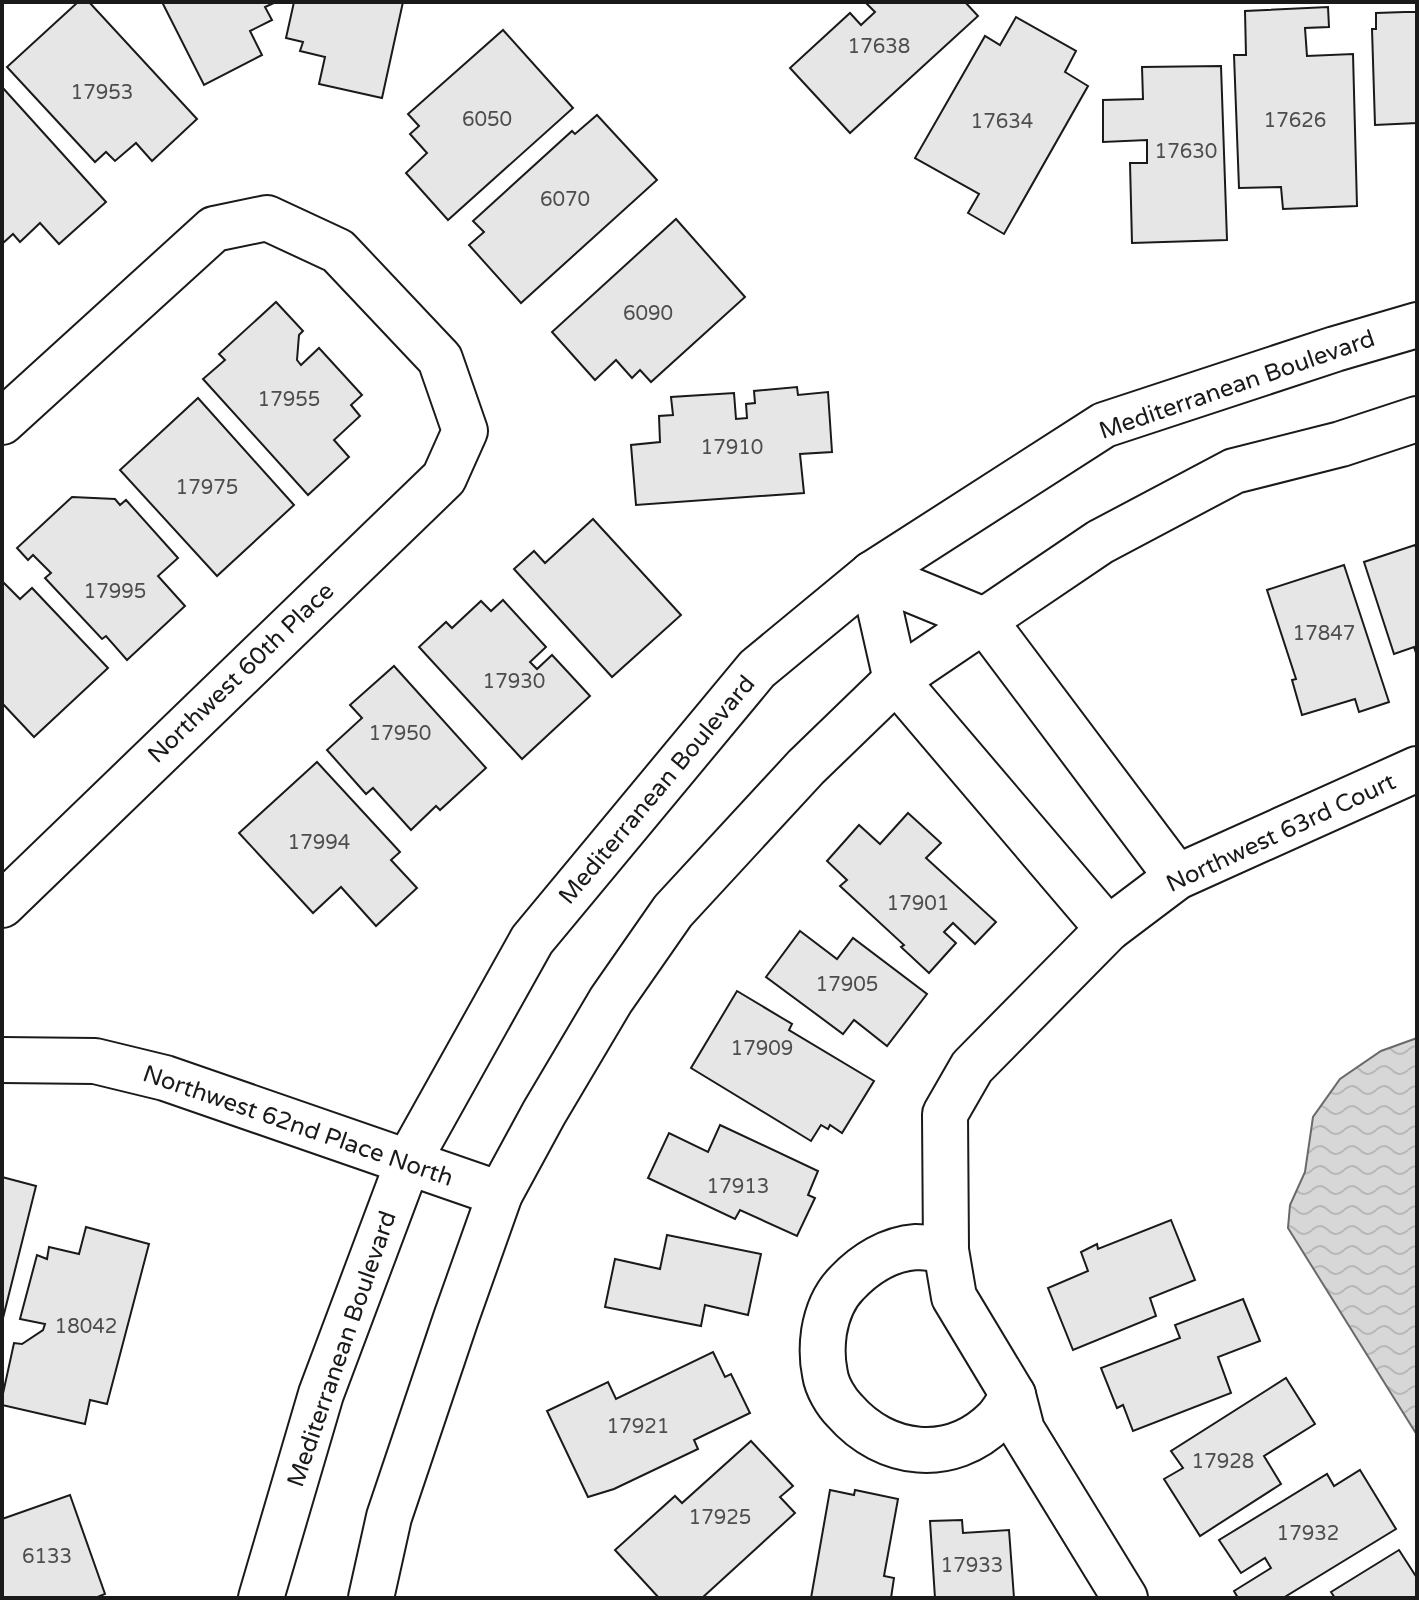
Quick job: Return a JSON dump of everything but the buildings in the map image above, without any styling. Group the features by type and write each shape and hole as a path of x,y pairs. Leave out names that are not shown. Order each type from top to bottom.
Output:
{"street":[{"name":"Northwest 60th Place","path":"2,422 214,229 267,218 338,251 440,359 465,431 444,478 2,905"},
{"name":"Mediterranean Boulevard","path":"261,1598 321,1394 408,1162 532,940 757,669 872,574 1104,425 1417,325"},
{"path":"371,1598 389,1517 500,1194 611,1000 673,911 806,767 896,680 1100,542 1234,471 1341,444 1417,419"},
{"path":"872,574 984,620 1177,877"},
{"path":"872,574 896,680 1108,929"},
{"name":"Northwest 63rd Court","path":"1125,1598 1022,1430 1013,1395 954,1297 946,1250 945,1114 972,1067 1108,929 1177,877 1417,769"},
{"name":"Northwest 62nd Place North","path":"2,1060 95,1061 165,1078 500,1194"},
{"path":"946,1250 916,1247 887,1254 860,1269 840,1290 826,1318 822,1347 825,1377 839,1404 859,1427 884,1442 914,1450 945,1448 973,1437 997,1419 1013,1395"}],"water":[{"path":"1417,1038 1417,1435 1288,1228 1290,1205 1305,1172 1313,1117 1340,1079 1381,1051"}]}
